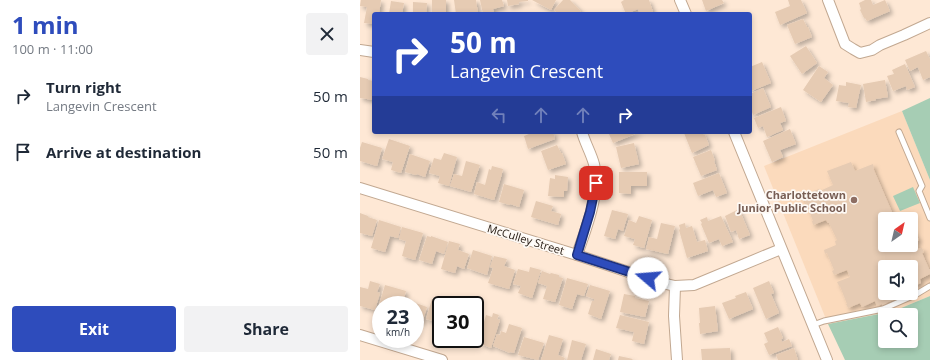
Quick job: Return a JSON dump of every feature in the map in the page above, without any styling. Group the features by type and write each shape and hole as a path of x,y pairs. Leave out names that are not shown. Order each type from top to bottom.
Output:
{"street":[{"path":"680,0 685,12"},
{"path":"828,0 845,44 860,53 872,50 930,23"},
{"path":"360,50 372,52"},
{"path":"577,255 590,212 596,183 594,163 583,134"},
{"path":"735,134 827,360"},
{"name":"McCulley Street","path":"360,188 675,286 694,285 781,249"},
{"path":"675,286 674,316 676,360"},
{"path":"360,335 442,360"}],"lane":[{"path":"899,132 922,186 919,191 930,218"},
{"path":"813,325 824,321 883,309 915,295 930,286"}],"shaded area":[{"name":"Charlottetown Junior Public School","path":"902,111 930,180 930,296 901,308 878,308 878,314 828,324 764,166"}],"green space":[{"path":"930,98 930,180 902,111"},
{"path":"913,187 920,203 900,211 893,196"},
{"path":"930,296 930,360 845,360 828,324 878,314 878,348 918,348 918,308 901,308"}],"building":[{"path":"361,0 381,0 379,12 372,12 372,24 364,23 367,7 360,6"},
{"path":"432,0 446,0 446,12 432,12"},
{"path":"454,0 476,0 478,12 456,12"},
{"path":"480,0 502,0 504,6 493,9 494,12 483,12"},
{"path":"507,0 528,1 519,2 519,4 508,6"},
{"path":"532,0 556,0 551,10"},
{"path":"563,0 570,0 581,11 556,12 554,10"},
{"path":"624,0 649,0 653,12 639,12 638,9 631,12 625,12 621,2"},
{"path":"702,0 722,0 724,3 706,11"},
{"path":"788,0 801,0 807,13 780,25 775,12 790,6"},
{"path":"865,0 871,0 873,5 885,0 890,11 867,21 860,10 859,3"},
{"path":"391,1 404,3 402,12 389,12"},
{"path":"413,2 427,3 426,12 413,12"},
{"path":"803,19 812,37 795,44 787,25"},
{"path":"806,46 817,63 802,74 790,56"},
{"path":"926,51 930,59 930,77 923,80 918,67 910,71 905,60"},
{"path":"762,62 771,83 752,91 752,66"},
{"path":"905,64 915,87 907,90 906,86 893,91 887,76 894,74 892,70"},
{"path":"819,66 828,72 824,78 833,85 821,102 803,90"},
{"path":"360,77 372,81 372,100 360,98"},
{"path":"885,80 888,97 866,102 863,84"},
{"path":"846,82 861,85 856,108 848,107 849,103 836,101 839,85 846,86"},
{"path":"763,88 771,107 753,115 752,93"},
{"path":"781,107 786,121 780,123 783,130 767,137 763,126 758,128 754,118"},
{"path":"790,129 796,144 780,150 783,157 772,162 763,141"},
{"path":"529,134 554,134 555,139 528,149 524,136"},
{"path":"609,134 635,134 613,143"},
{"path":"684,134 705,135 709,145 692,153"},
{"path":"389,139 410,146 401,173 391,170 393,162 382,159"},
{"path":"362,142 382,148 377,166 360,161 360,148"},
{"path":"634,143 639,164 621,168 616,147"},
{"path":"557,145 566,164 548,170 541,151"},
{"path":"711,150 717,170 701,176 693,157"},
{"path":"444,153 457,157 449,186 438,183 440,176 429,173 434,158 441,160"},
{"path":"410,154 430,161 425,177 405,172"},
{"path":"466,161 480,165 471,192 450,186 454,174 462,176"},
{"path":"851,162 855,171 873,164 873,168 892,212 878,212 878,252 918,252 918,249 922,248 924,252 922,253 930,269 930,274 920,279 921,283 918,284 918,260 878,260 878,300 894,300 882,306 882,304 877,306 875,301 862,307 860,303 848,308 840,286 837,282 850,277 847,270 834,275 832,271 834,270 827,253 825,254 824,250 836,245 835,241 837,240 826,220 813,225 813,221 805,200 803,200 801,196 819,189 820,191 833,185 827,171"},
{"path":"492,166 503,169 494,200 474,194 477,182 485,185 489,169 491,170"},
{"path":"619,172 647,172 647,186 631,186 631,194 619,193"},
{"path":"719,173 727,193 716,197 713,190 698,196 693,183"},
{"path":"555,175 568,177 567,191 564,191 564,197 548,196 550,178 555,179"},
{"path":"504,184 524,190 519,207 499,202"},
{"path":"536,201 553,206 551,211 561,214 558,225 531,217"},
{"path":"739,209 750,235 739,239 736,230 731,232 725,216"},
{"path":"612,210 628,214 623,231 618,229 615,239 604,236"},
{"path":"360,213 377,220 372,236 360,233"},
{"path":"639,216 652,220 644,248 633,245 635,239 624,236 629,220 636,223"},
{"path":"721,216 733,242 722,246 719,239 709,243 700,220 707,217 708,221"},
{"path":"379,220 401,227 398,238 390,236 385,252 371,248"},
{"path":"661,223 675,226 668,254 646,249 649,237 657,239"},
{"path":"685,223 686,228 692,226 697,242 705,240 708,251 687,258 679,230 679,225"},
{"path":"402,227 423,233 415,260 402,256 406,241 399,239"},
{"path":"427,236 448,242 444,254 436,251 432,264 419,260"},
{"path":"449,241 460,244 458,250 469,254 464,269 457,266 455,273 441,269"},
{"path":"473,250 492,256 487,275 467,268"},
{"path":"494,256 507,259 504,266 515,270 509,289 488,283 493,268 490,267"},
{"path":"530,267 541,270 532,298 518,293 521,286 513,284 518,269 529,272"},
{"path":"542,271 559,275 559,277 563,278 555,302 543,299 547,286 538,283"},
{"path":"567,278 588,284 584,296 577,294 572,309 559,305"},
{"path":"370,281 380,284 377,292 380,293 379,296 372,296 372,309 360,306 360,287 368,289"},
{"path":"769,281 774,293 771,294 779,313 766,319 753,288"},
{"path":"385,285 406,291 405,296 382,296"},
{"path":"590,285 610,291 601,319 588,314 592,301 594,301 594,299 586,296"},
{"path":"746,292 753,309 729,319 722,303 736,298 735,296"},
{"path":"624,294 649,301 645,317 620,312"},
{"path":"432,299 432,321 426,319"},
{"path":"424,306 427,307 424,317"},
{"path":"715,306 718,331 700,334 699,308"},
{"path":"493,313 499,315 497,319 500,320 491,348 484,345 484,322 486,315 492,317"},
{"path":"620,315 649,322 644,344 632,341 634,332 616,328"},
{"path":"509,324 522,328 514,353 510,353 493,346 497,334 500,335 501,331 506,333"},
{"path":"778,327 783,338 781,339 782,342 789,339 792,346 769,355 764,344 768,342 764,333"},
{"path":"549,335 563,339 558,355 565,358 564,360 541,360"},
{"path":"524,337 544,343 538,360 518,355"},
{"path":"572,340 586,344 581,360 567,360"},
{"path":"730,348 731,360 702,360 701,349"},
{"path":"794,348 798,360 778,360 776,355"},
{"path":"596,349 611,354 609,360 593,360"},
{"path":"619,356 633,359 618,360"}],"place":[{"name":"Charlottetown Junior Public School","path":"854,200"}],"route":[{"path":"596,183 590,212 577,255 648,278"}]}
